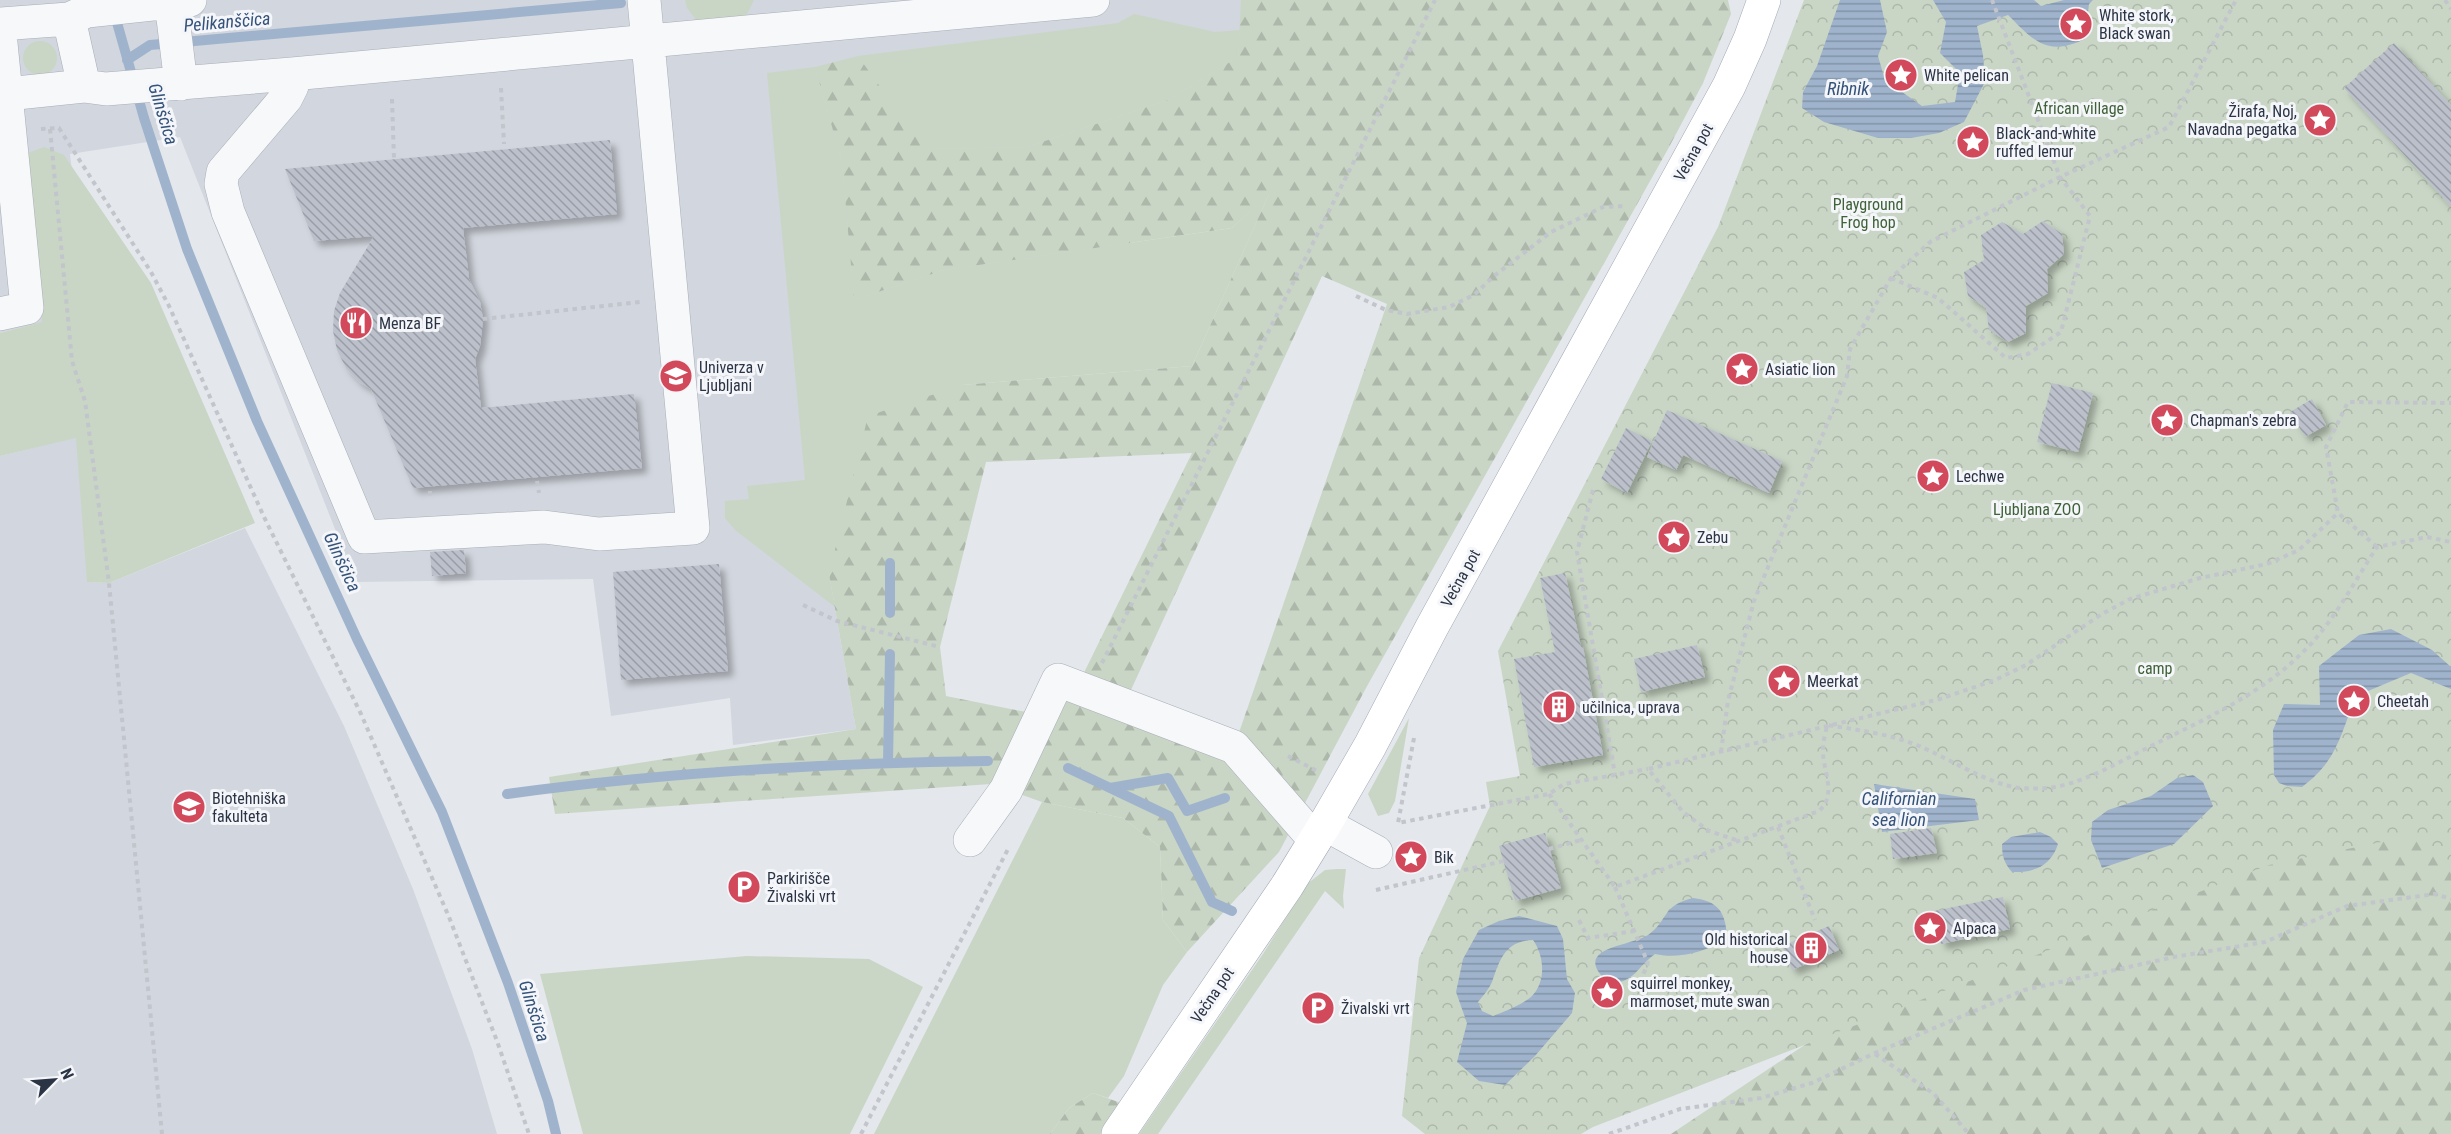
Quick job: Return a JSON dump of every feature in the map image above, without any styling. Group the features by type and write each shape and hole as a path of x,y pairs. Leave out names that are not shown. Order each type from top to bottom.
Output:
{"main road":[{"name":"Večna pot","path":"1118,1134 1287,886 1370,746 1438,617 1729,86 1764,0"}],"street":[{"path":"292,74 292,86 286,98 222,172 220,184 228,212 364,537 544,526 599,534 693,528 644,0"},
{"path":"30,92 84,86 106,89 181,84 648,41 801,13 1093,0"},
{"path":"0,24 57,19 87,11 180,1 181,84"},
{"path":"57,19 84,86"},
{"path":"0,33 30,92 8,196 10,228 27,308 0,314"},
{"path":"970,840 1006,790 1058,680 1234,747 1320,832 1376,852"}],"path":[{"path":"1088,690 1435,0"},
{"path":"1891,278 1938,298 2006,358 2028,354 2061,332 2090,216 2060,177 1992,0"},
{"path":"1720,752 1728,701 1754,601 1847,376 1850,349 1891,278 1930,243 2060,177 2169,127 2236,0"},
{"path":"2445,0 2451,9"},
{"path":"500,55 504,144"},
{"path":"389,65 394,159"},
{"path":"30,92 38,129 58,128 151,272 169,306 264,517 361,714 449,917 497,1041 529,1134"},
{"path":"50,129 72,361 85,401 109,583 162,1134"},
{"path":"1356,296 1386,310 1407,314 1449,308 1474,295 1551,232 1574,220 1604,207 1635,205 1663,207"},
{"path":"483,319 673,298"},
{"path":"2377,547 2338,513 2326,447 2348,402 2451,403"},
{"path":"1593,490 1577,552 1615,776"},
{"path":"1398,823 1549,794 1564,784 1648,769 1940,699 1995,680 2026,665 2102,614 2130,599 2200,578 2267,564 2299,550 2338,513"},
{"path":"1827,725 1879,733 1917,745 1992,780 2017,788 2044,789 2061,786 2097,773 2197,723 2240,700 2273,678 2302,653 2325,626 2377,547 2427,537 2451,542"},
{"path":"802,605 837,621 940,647"},
{"path":"1615,887 1819,811 1827,804 1830,790 1823,748 1827,725"},
{"path":"1648,769 1683,812 1709,831 1737,840"},
{"path":"1549,794 1615,887 1635,931 1648,963 1633,999"},
{"path":"1778,827 1815,920"},
{"path":"1549,849 1581,840"},
{"path":"861,1134 1008,848"},
{"path":"1376,890 1504,861"},
{"path":"1609,1134 1680,1109 1761,1098 1802,1086 2024,990 2174,957 2265,942 2346,906 2435,894 2451,899"},
{"path":"1579,920 1588,938 1635,931"},
{"path":"1875,1053 1934,1094 1969,1134"}],"shaded area":[{"name":"Univerza v Ljubljani","path":"0,0 1421,0 962,385 829,574 856,729 733,745 730,698 611,716 593,579 356,582 180,137 70,154 88,311 0,333"},
{"name":"Biotehniška fakulteta","path":"77,437 88,582 109,583 245,528 344,726 413,889 472,1049 497,1134 0,1134 0,456"}],"green space":[{"path":"685,0 754,0 745,18 697,21 687,8"},
{"path":"1241,0 1728,0 1731,14 1703,83 1668,149 1366,688 1279,852 1187,952 1163,920 1160,847 1123,818 1042,802 991,784 555,814 549,777 856,729 829,574 868,416 962,385 1192,366 1269,194 1232,228 944,270 854,300 842,162 815,67 858,56 925,149 1027,147 1168,100 1238,57","holes":["1322,276 1387,304 1234,747 1124,705","1192,453 1073,695 1051,717 946,696 940,647 986,462"]},
{"name":"Ljubljana ZOO","path":"1804,0 2451,0 2451,862 2411,836 2269,865 1593,1127 1581,1134 1425,1134 1402,1116 1419,958 1490,806 1486,782 1520,776 1498,651 1718,227"},
{"path":"1134,14 1215,32 1240,30 1238,57 1168,100 1027,147 924,149 858,56 1118,23"},
{"path":"40,41 52,46 57,58 52,70 40,75 28,70 23,58 28,46"},
{"path":"815,67 842,162 854,300 944,270 1232,228 1270,192 1192,366 962,385 829,574 835,607 735,530 725,518 725,501 749,499 747,486 805,480 767,73"},
{"path":"44,147 64,155 151,283 255,523 109,583 87,582 76,438 0,456 0,333 42,322 28,153"},
{"path":"1409,718 1395,801 1389,813 1378,816 1368,794"},
{"path":"2451,793 2451,1134 1671,1134 1917,970"},
{"path":"1042,802 1123,818 1160,847 1163,920 1187,952 1163,985 1124,1076 1108,1098 1093,1093 1069,1108 1050,1134 874,1134"},
{"path":"1346,869 1344,909 1325,891 1158,1134 1139,1134 1263,954 1307,884 1325,870"},
{"path":"747,956 869,959 923,987 850,1134 583,1134 540,974"},
{"path":"1093,1093 1121,1103 1101,1134 1050,1134 1069,1108"}],"water":[{"name":"Ribnik","path":"1840,0 1880,0 1887,32 1878,56 1885,80 1922,106 1955,102 1960,73 1940,53 1946,22 1933,0 2034,0 2041,6 2064,0 2093,0 2089,4 2085,39 2072,44 2051,46 2042,44 2008,15 1977,26 1983,55 1985,82 1964,122 1939,133 1911,138 1878,138 1824,122 1802,108 1803,92 1817,66"},
{"path":"2391,629 2432,650 2451,667 2451,689 2411,673 2356,696 2331,757 2323,767 2302,787 2279,783 2274,775 2273,730 2284,704 2320,705 2319,666 2359,635"},
{"path":"2193,775 2203,782 2213,806 2174,844 2102,868 2091,840 2092,822 2108,810 2151,796 2177,778"},
{"name":"Californian sea lion","path":"1874,784 1975,799 1979,820 1882,832"},
{"path":"2040,832 2051,837 2058,844 2051,858 2041,867 2012,872 2004,859 2002,844 2011,837"},
{"path":"1693,898 1715,905 1723,915 1727,938 1710,947 1683,955 1655,954 1630,977 1618,983 1610,984 1599,972 1595,962 1598,955 1648,935 1670,909"},
{"path":"1519,916 1557,926 1563,939 1567,979 1575,993 1572,1013 1535,1056 1505,1085 1479,1081 1457,1062 1467,1023 1456,992 1463,959 1479,930 1499,921","holes":["1533,940 1540,953 1542,976 1540,984 1531,997 1493,1016 1482,1011 1478,1002 1491,985 1505,953 1524,941"]}],"building":[{"path":"2394,43 2451,105 2451,207 2344,88"},
{"path":"610,140 617,214 463,228 469,279 480,302 483,319 480,346 475,359 481,408 634,394 642,468 413,488 371,389 359,382 346,368 337,350 333,331 334,311 340,293 374,236 314,241 285,169"},
{"path":"2043,221 2062,234 2064,254 2047,269 2048,293 2026,306 2026,333 2008,342 1989,330 1986,308 1968,296 1964,272 1984,260 1981,235 2002,222 2023,234"},
{"path":"2052,383 2093,393 2078,452 2037,442"},
{"path":"2312,399 2326,425 2305,437 2290,412"},
{"path":"1667,410 1782,461 1769,493 1683,455 1676,470 1647,457"},
{"path":"1626,428 1652,441 1627,493 1601,479"},
{"path":"464,550 466,573 432,576 430,552"},
{"path":"719,564 728,671 621,680 613,572"},
{"name":"učilnica, uprava","path":"1565,573 1581,647 1583,647 1603,755 1534,767 1514,659 1555,652 1540,578"},
{"path":"1697,645 1705,677 1641,692 1634,659"},
{"path":"1931,828 1937,853 1893,859 1890,834"},
{"path":"1545,833 1561,888 1515,901 1499,846"},
{"path":"2003,897 2010,929 1941,944 1934,911"},
{"name":"Old historical house","path":"1829,926 1839,950 1792,970 1782,946"}],"waterway":[{"name":"Pelikanščica","path":"127,60 150,45 621,3"},
{"name":"Glinščica","path":"114,12 144,118 187,249 257,421 357,639 442,812 508,983 548,1101 556,1134"},
{"path":"890,563 890,613"},
{"path":"888,762 890,654"},
{"path":"507,794 687,774 868,764 988,761"},
{"path":"1068,768 1169,816 1212,902 1232,911"},
{"path":"1110,788 1168,778 1187,811 1225,798"}],"place":[{"name":"White stork, Black swan","path":"2076,24"},
{"name":"White pelican","path":"1901,75"},
{"name":"Žirafa, Noj, Navadna pegatka","path":"2320,120"},
{"name":"Black-and-white ruffed lemur","path":"1973,142"},
{"name":"Menza BF","path":"356,323"},
{"name":"Asiatic lion","path":"1742,369"},
{"name":"Univerza v Ljubljani","path":"676,376"},
{"name":"Chapman's zebra","path":"2167,420"},
{"name":"Lechwe","path":"1933,476"},
{"name":"Zebu","path":"1674,537"},
{"name":"Meerkat","path":"1784,681"},
{"name":"Cheetah","path":"2354,701"},
{"name":"učilnica, uprava","path":"1559,707"},
{"name":"Biotehniška fakulteta","path":"189,807"},
{"name":"Bik","path":"1411,857"},
{"name":"Parkirišče Živalski vrt","path":"744,887"},
{"name":"Alpaca","path":"1930,928"},
{"name":"Old historical house","path":"1811,948"},
{"name":"squirrel monkey, marmoset, mute swan","path":"1607,992"},
{"name":"Živalski vrt","path":"1318,1008"}],"park label":[{"name":"African village","path":"2079,108"},
{"name":"Playground Frog hop","path":"1868,213"},
{"name":"camp","path":"2155,668"}]}
